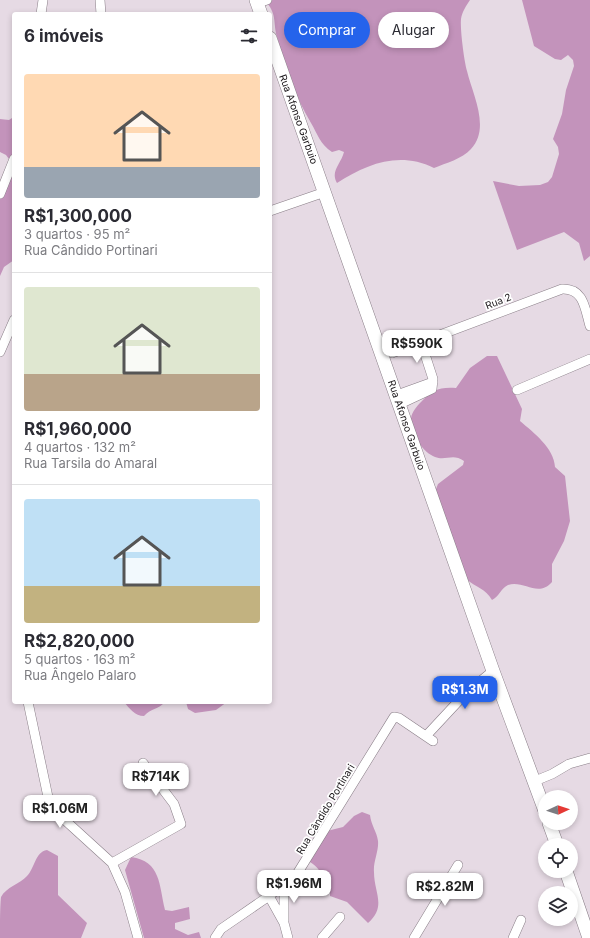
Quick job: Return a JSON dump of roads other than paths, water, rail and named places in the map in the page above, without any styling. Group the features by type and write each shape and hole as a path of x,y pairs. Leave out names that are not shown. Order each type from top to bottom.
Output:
{"street":[{"path":"41,12 43,0"},
{"path":"100,0 101,12"},
{"name":"Rua Afonso Garbuio","path":"272,44 493,671 538,792"},
{"path":"0,194 12,165"},
{"path":"272,210 325,192"},
{"name":"Rua 2","path":"392,353 562,289 573,290 582,297 590,326"},
{"path":"0,352 12,325"},
{"path":"398,400 430,391 433,382 421,342"},
{"path":"517,390 590,359"},
{"name":"Rua Cândido Portinari","path":"215,938 221,929 269,896 297,874 394,717 399,718 429,738 466,693 493,671"},
{"path":"28,704 48,797 56,812 112,862 126,892 138,938"},
{"path":"534,781 552,774 569,764 590,758"},
{"path":"112,862 181,824 174,804 143,763"},
{"path":"414,938 458,865"},
{"path":"568,878 589,938"},
{"path":"284,885 284,922 288,938"},
{"path":"269,896 284,922"},
{"path":"322,938 340,917"},
{"path":"513,938 521,920"}]}
